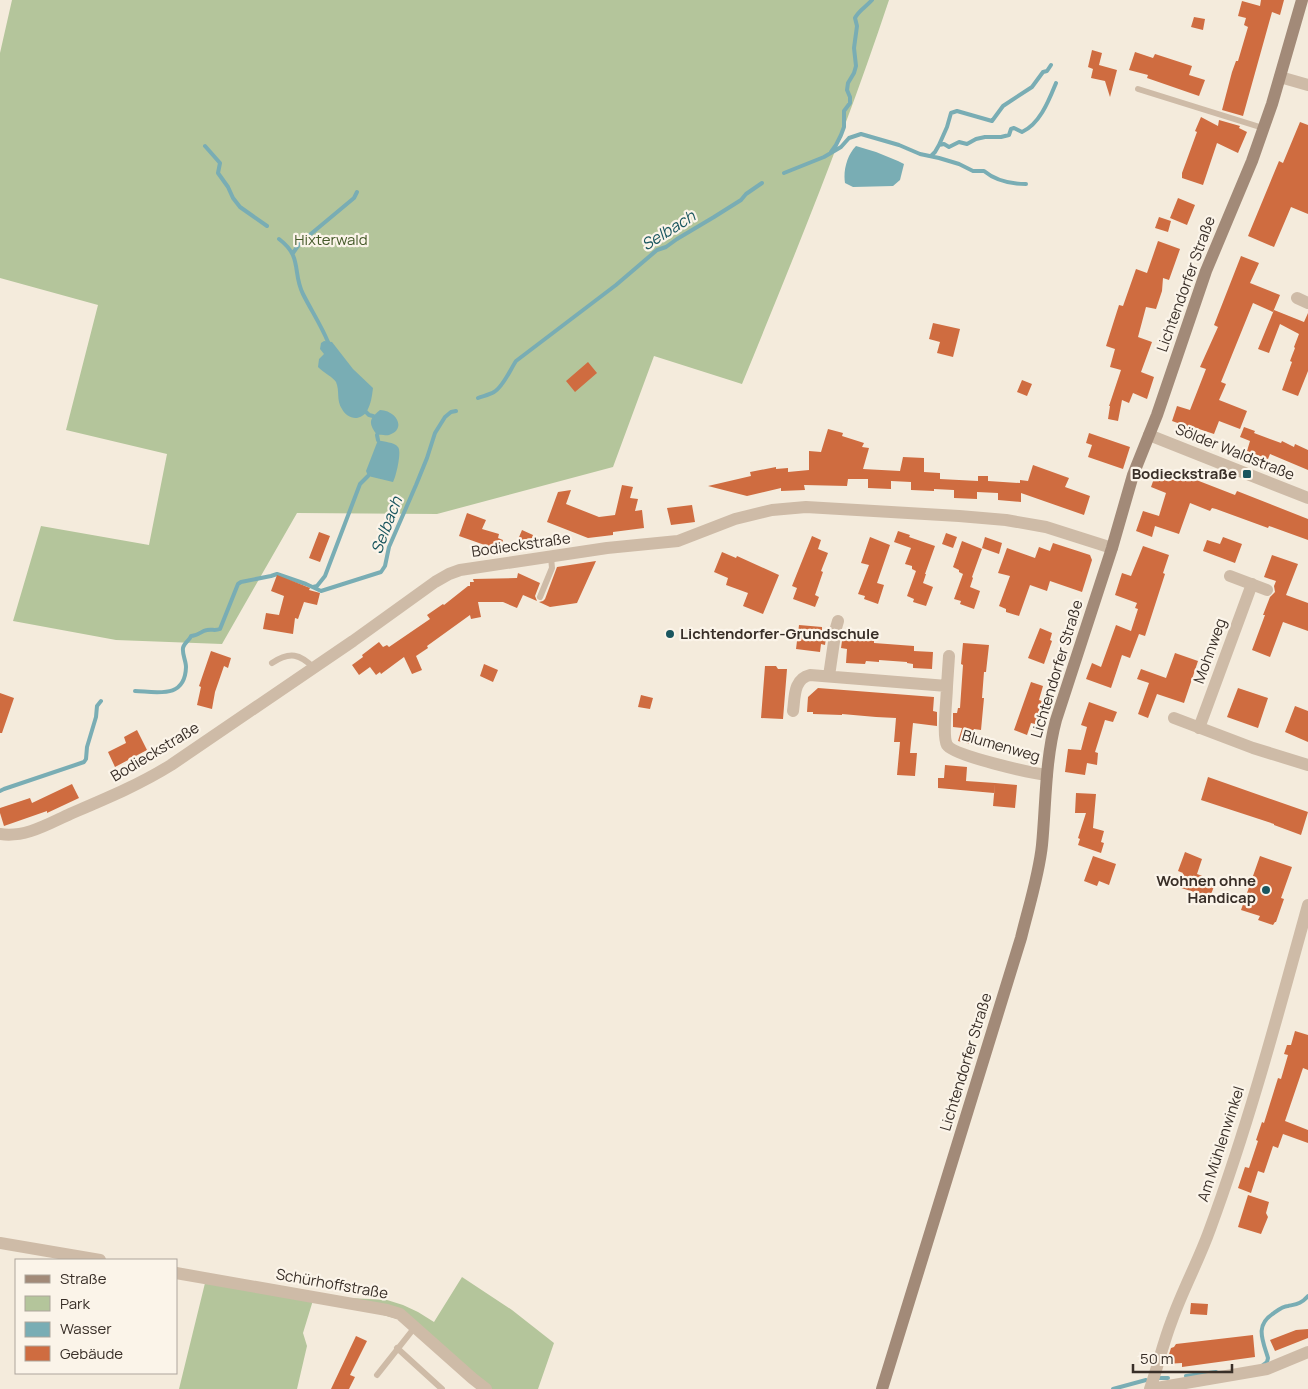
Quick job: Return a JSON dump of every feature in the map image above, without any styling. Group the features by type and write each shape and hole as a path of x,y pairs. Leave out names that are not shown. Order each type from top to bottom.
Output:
{"main road":[{"name":"Lichtendorfer Straße","path":"882,1389 1021,938 1042,846 1047,775 1056,720 1134,476 1206,271 1252,161 1280,77 1302,0"}],"street":[{"path":"1280,77 1308,85"},
{"name":"Sölder Waldstraße","path":"1149,435 1308,498"},
{"name":"Bodieckstraße","path":"0,834 12,835 41,827 150,778 314,668 432,585 449,574 460,570 552,556 678,541 735,519 772,510 806,507 1006,520 1046,527 1112,548"},
{"path":"1230,576 1267,590"},
{"name":"Mohnweg","path":"1200,728 1252,584"},
{"path":"829,676 838,621"},
{"name":"Blumenweg","path":"950,656 944,733 948,747 958,752 1001,765 1030,773 1047,775"},
{"path":"794,712 796,688 801,679 810,675 947,686"},
{"path":"1174,718 1253,748 1308,765"},
{"name":"Am Mühlenwinkel","path":"1150,1389 1171,1321 1186,1284 1200,1257 1260,1079 1308,905"},
{"path":"0,1243 94,1259"},
{"name":"Schürhoffstraße","path":"178,1273 387,1310 400,1314 486,1389"},
{"path":"1150,1389 1267,1369 1308,1352"}],"lane":[{"path":"1138,89 1263,128"},
{"path":"540,596 552,568 552,556"},
{"path":"272,663 279,659 296,656 302,657 314,668"},
{"path":"377,1375 415,1327"},
{"path":"398,1348 442,1389"}],"green space":[{"name":"Hixterwald","path":"12,0 889,0 837,145 742,384 654,356 613,467 437,514 297,513 222,644 116,640 13,621 41,526 149,545 167,454 66,430 98,305 0,278 0,53"},
{"path":"462,1277 512,1310 554,1343 538,1389 488,1389 412,1323 314,1296 387,1300 418,1312 434,1322"},
{"path":"206,1279 314,1297 303,1333 307,1346 297,1389 179,1389"}],"water":[{"path":"856,146 904,164 900,180 893,186 853,187 845,183 846,163"},
{"path":"324,341 332,342 353,369 373,388 367,411 361,417 350,417 344,412 340,406 336,382 318,367 319,359 324,354 320,349 321,343"},
{"path":"380,410 391,414 398,421 397,429 394,433 377,435 374,431 371,421"},
{"path":"378,440 394,444 399,449 396,475 393,482 368,476 366,471"}],"building":[{"path":"1261,0 1284,0 1280,15 1272,12 1243,116 1222,110 1232,72 1236,61 1238,61 1248,27 1244,25 1246,18 1238,16 1242,1 1260,6"},
{"path":"1194,17 1205,19 1203,30 1191,27"},
{"path":"1092,50 1102,53 1099,65 1117,70 1110,97 1105,81 1091,78 1093,69 1088,67"},
{"path":"1135,52 1153,58 1155,54 1192,66 1189,75 1205,80 1199,96 1147,78 1148,75 1129,70"},
{"path":"1201,117 1218,126 1219,120 1240,126 1239,128 1247,132 1238,153 1217,143 1203,185 1182,178 1182,173 1197,132 1195,131"},
{"path":"1300,122 1308,125 1308,214 1291,207 1274,247 1248,236 1279,161 1283,163"},
{"path":"1178,198 1195,205 1187,225 1170,218"},
{"path":"1159,217 1171,221 1168,232 1155,228"},
{"path":"1158,241 1180,249 1169,280 1163,278 1162,291 1156,309 1146,307 1138,337 1152,342 1141,372 1154,377 1147,399 1133,393 1129,403 1122,400 1118,421 1108,419 1109,406 1121,370 1110,367 1115,349 1106,346 1119,305 1123,306 1136,269 1147,273"},
{"path":"1241,256 1259,263 1250,283 1280,295 1273,312 1253,303 1221,382 1226,384 1219,400 1247,411 1240,429 1219,421 1214,434 1172,421 1177,406 1190,410 1206,369 1200,367 1218,327 1214,325"},
{"path":"1274,310 1304,322 1308,313 1308,371 1298,396 1282,390 1299,334 1280,324 1269,353 1258,349"},
{"path":"933,323 960,329 953,357 937,353 940,342 929,339"},
{"path":"588,362 597,373 575,392 566,381"},
{"path":"1022,380 1032,384 1027,396 1017,392"},
{"path":"1244,427 1255,431 1254,433 1281,443 1282,441 1294,447 1295,444 1308,450 1308,470 1270,454 1268,459 1247,451 1250,441 1240,437"},
{"path":"828,429 843,433 842,436 864,443 862,447 869,448 863,469 900,471 903,457 924,458 924,472 940,473 940,479 978,481 978,476 988,476 988,481 1020,483 1020,480 1028,481 1033,465 1069,478 1065,487 1090,496 1084,515 1021,493 1021,502 998,500 998,493 977,492 977,499 954,498 954,490 911,490 911,482 891,481 891,489 868,488 868,479 848,479 847,486 804,485 805,490 781,491 781,488 747,496 708,486 751,476 750,472 776,467 776,469 788,468 788,472 809,470 809,451 821,452"},
{"path":"1089,433 1130,447 1123,469 1088,457 1092,445 1086,443"},
{"path":"1157,470 1179,478 1180,476 1185,478 1186,476 1235,495 1237,491 1308,519 1308,540 1216,509 1212,508 1210,511 1190,503 1179,534 1155,526 1152,537 1136,531 1143,511 1159,516 1166,493 1151,487"},
{"path":"622,485 633,487 630,498 638,499 635,511 642,510 644,528 613,532 613,535 588,538 547,522 558,492 571,490 566,504 599,517 615,515"},
{"path":"692,505 695,522 671,525 667,508"},
{"path":"467,513 486,520 482,529 499,534 498,538 503,540 499,550 459,536"},
{"path":"522,530 533,535 529,546 517,542"},
{"path":"898,531 935,546 923,583 933,587 926,606 913,602 914,599 907,596 916,571 912,569 912,566 905,564 911,548 894,542"},
{"path":"319,532 330,536 320,562 309,558"},
{"path":"946,533 957,537 953,548 942,544"},
{"path":"812,536 821,540 818,549 828,553 815,595 819,597 815,607 793,599 797,588 792,586"},
{"path":"870,537 890,545 877,583 884,585 878,604 864,599 865,596 858,594 869,565 861,563"},
{"path":"985,537 1002,543 999,554 982,548"},
{"path":"1223,537 1242,544 1235,563 1203,551 1207,540 1220,544"},
{"path":"962,541 982,549 970,587 980,591 974,609 960,604 961,601 954,599 963,574 953,567"},
{"path":"1053,543 1090,555 1092,560 1082,592 1050,581 1047,591 1030,585 1019,616 1006,612 1006,609 999,606 1010,576 998,573 1007,548 1035,558 1039,547 1050,551"},
{"path":"1143,546 1169,555 1163,573 1165,574 1145,636 1139,634 1130,658 1122,655 1111,688 1086,679 1092,663 1101,667 1116,625 1131,631 1138,609 1135,608 1137,603 1115,595 1122,573 1131,576"},
{"path":"722,552 736,558 737,556 779,575 763,614 743,606 748,593 726,585 728,578 714,572"},
{"path":"1272,555 1298,564 1286,595 1308,603 1308,631 1283,622 1270,657 1252,650 1270,597 1275,592 1274,586 1276,581 1264,577"},
{"path":"596,561 577,603 550,607 539,602 545,599 557,567"},
{"path":"518,573 540,583 535,596 537,601 523,595 517,608 503,602 478,602 481,617 471,619 470,615 416,656 422,670 412,674 404,657 381,674 380,672 376,675 370,667 359,675 352,665 379,642 383,647 387,645 389,647 430,619 427,615 470,586 470,582 474,582 473,579 517,578"},
{"path":"277,575 320,593 317,605 304,602 298,619 295,618 293,634 263,629 266,613 279,615 284,596 271,591"},
{"path":"799,625 822,627 822,630 827,631 825,645 821,644 820,652 796,649"},
{"path":"1040,628 1052,633 1050,640 1052,641 1044,664 1028,658"},
{"path":"843,634 847,634 846,638 874,641 874,643 914,646 914,651 933,652 932,669 913,668 913,664 907,662 879,660 879,662 866,661 865,664 846,663 847,649 841,648"},
{"path":"963,643 989,645 986,672 984,672 981,730 974,729 969,744 958,741 962,728 953,727 953,713 957,713 958,708 960,708"},
{"path":"211,651 231,658 228,668 224,666 215,692 212,709 197,705 201,687 199,686"},
{"path":"1175,653 1198,661 1184,703 1157,694 1148,718 1138,714 1149,683 1137,679 1141,669 1166,678"},
{"path":"484,664 498,670 493,682 480,676"},
{"path":"765,666 787,669 783,719 761,718"},
{"path":"1031,682 1043,686 1039,700 1042,701 1035,724 1031,723 1027,735 1014,730"},
{"path":"818,688 934,697 933,711 937,712 937,726 913,723 910,753 917,753 915,776 897,775 900,742 894,742 896,718 813,714 813,712 807,712 808,697"},
{"path":"1238,688 1268,698 1258,728 1227,717"},
{"path":"0,693 14,698 2,733 0,733"},
{"path":"641,695 653,698 650,709 638,707"},
{"path":"1089,702 1117,712 1113,722 1105,720 1095,752 1098,753 1097,765 1087,763 1085,775 1065,772 1068,749 1081,750 1087,727 1081,725"},
{"path":"1295,706 1308,711 1308,742 1285,732"},
{"path":"137,730 147,750 115,767 108,752 126,743 124,737"},
{"path":"945,765 967,767 966,781 995,783 994,793 938,788 938,778 944,778"},
{"path":"1208,777 1308,812 1301,835 1201,800"},
{"path":"995,783 1017,785 1015,808 993,806"},
{"path":"72,784 79,798 47,813 47,811 4,826 0,808 30,798 32,803"},
{"path":"1076,793 1096,794 1093,828 1104,831 1101,842 1104,843 1101,853 1078,845 1080,839 1078,838 1086,813 1075,813"},
{"path":"1185,852 1202,859 1197,874 1216,881 1210,897 1178,887 1183,873 1178,871"},
{"path":"1093,856 1116,864 1109,885 1099,881 1097,886 1084,881"},
{"name":"Wohnen ohne Handicap","path":"1260,856 1292,867 1281,898 1284,899 1276,922 1273,925 1258,920 1260,916 1241,910"},
{"path":"1295,1031 1308,1035 1308,1070 1303,1068 1285,1121 1308,1130 1308,1143 1283,1134 1278,1148 1273,1146 1264,1173 1258,1171 1251,1193 1238,1188 1245,1167 1249,1168 1262,1122 1264,1123 1278,1078 1281,1079 1288,1055 1284,1054 1287,1045 1291,1045"},
{"path":"1248,1195 1269,1202 1266,1213 1268,1217 1261,1234 1238,1227"},
{"path":"1191,1303 1208,1304 1207,1315 1190,1314"},
{"path":"1308,1329 1308,1338 1275,1351 1270,1340 1296,1330"},
{"path":"1253,1335 1255,1357 1182,1367 1182,1363 1166,1364 1171,1348 1176,1344"},
{"path":"356,1336 367,1341 350,1375 355,1377 349,1389 331,1389"}],"waterway":[{"path":"831,152 841,135 844,127 844,111 850,103 847,90 848,83 856,66 854,48 857,26 855,18 872,0"},
{"path":"939,145 951,113 957,111 992,121 1003,106 1032,87 1051,65"},
{"path":"931,156 939,145 944,144 949,147 959,142 967,144 985,137 1001,137 1009,135 1011,129 1014,128 1022,132 1039,117 1056,83"},
{"name":"Selbach","path":"784,173 824,157 841,147 849,138 861,134 899,145 920,154 959,164 973,171 984,171 1004,181 1026,184"},
{"path":"205,146 220,163 218,173 233,198 240,207 267,226"},
{"name":"Selbach","path":"478,398 497,390 516,361 616,285 657,250 666,247 741,200 746,194 762,183"},
{"path":"293,253 300,243 354,198 357,192"},
{"path":"279,239 291,252 303,294 328,342"},
{"name":"Selbach","path":"135,691 169,691 181,684 186,667 183,648 191,636 207,630 220,629 238,584 241,582 277,574 321,591 381,572 385,566 389,547 427,458 435,433 445,417 451,412 456,411"},
{"path":"366,412 373,416"},
{"path":"377,435 378,440"},
{"path":"313,587 317,586 325,576 360,484 368,476"},
{"name":"Selbach","path":"0,791 84,762 96,717 97,706 101,701"},
{"path":"1263,1365 1267,1362 1268,1358 1262,1339 1264,1323 1281,1308 1299,1303 1308,1296"},
{"path":"1186,1376 1216,1372"},
{"path":"1159,1378 1168,1378"},
{"path":"1113,1389 1146,1380"}],"place":[{"name":"Bodieckstraße","path":"1247,474"},
{"name":"Lichtendorfer-Grundschule","path":"670,634"},
{"name":"Wohnen ohne Handicap","path":"1266,890"}]}
